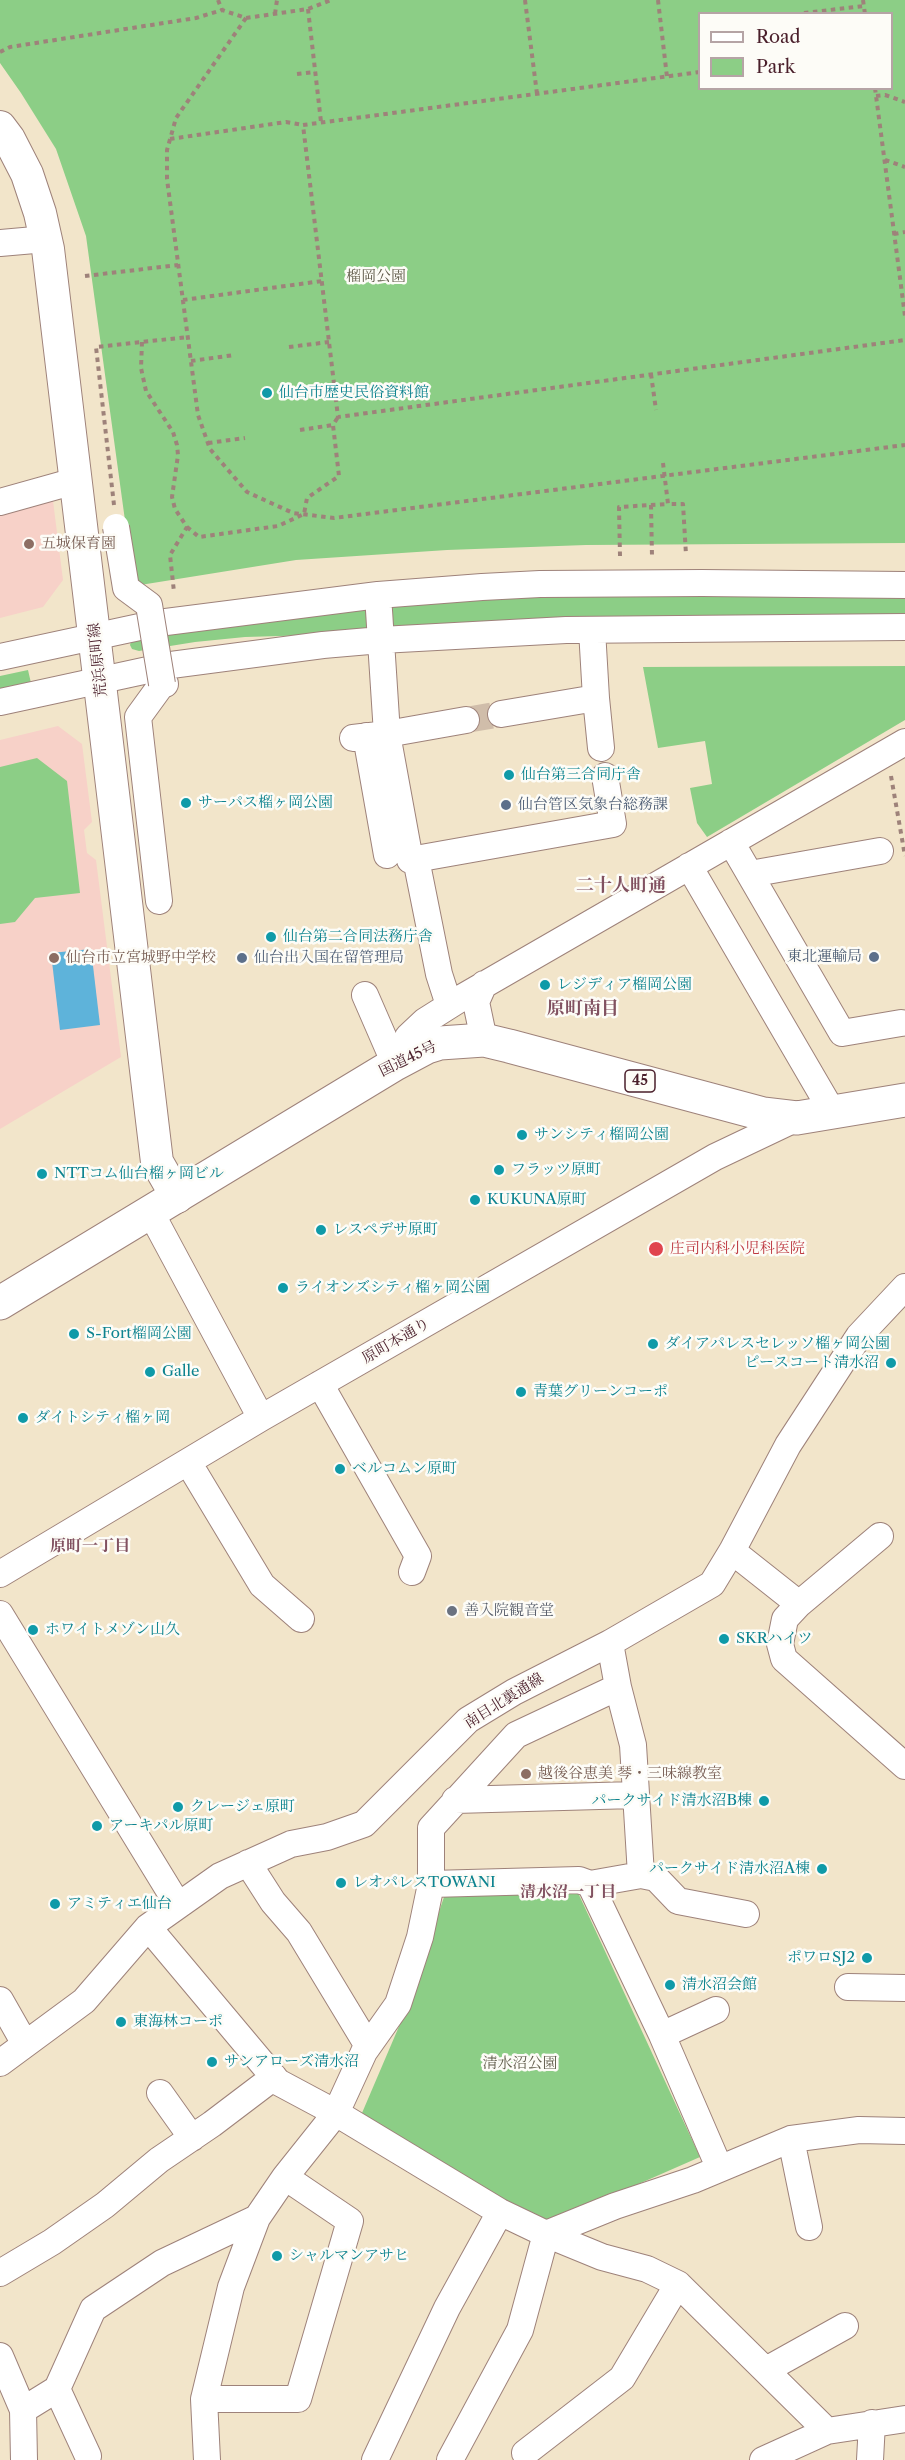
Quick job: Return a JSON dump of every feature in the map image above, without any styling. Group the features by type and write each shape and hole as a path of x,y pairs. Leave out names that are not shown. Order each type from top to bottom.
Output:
{"highway":[{"name":"国道45号","path":"0,1303 399,1061 440,1043 484,1040 763,1114 797,1118 905,1100"}],"main road":[{"name":"荒浜原町線","path":"0,127 9,139 27,174 46,239 164,1205"}],"street":[{"path":"0,243 46,239"},
{"path":"0,502 75,481"},
{"path":"116,527 126,588 149,605 163,684 138,717 159,901"},
{"path":"0,657 158,623 378,595 540,584 905,585"},
{"path":"378,595 381,639 369,736 387,855"},
{"path":"0,702 171,664 381,639 592,630 905,627"},
{"path":"592,630 601,748"},
{"path":"501,714 596,698"},
{"path":"369,736 466,720"},
{"path":"369,736 410,860 613,824 605,776"},
{"path":"399,1061 408,1037 425,1020 905,742"},
{"path":"731,842 842,1033 901,1023"},
{"path":"750,874 880,851"},
{"path":"416,859 439,974 449,1005"},
{"path":"689,866 833,1113"},
{"path":"484,984 476,1002 484,1040"},
{"path":"365,995 399,1061"},
{"name":"原町本通り","path":"0,1574 261,1418 715,1157 797,1118"},
{"path":"164,1205 261,1418"},
{"name":"南目北裏通線","path":"0,2063 84,2001 148,1927 220,1876 291,1844 327,1838 364,1824 468,1720 514,1692 610,1643 712,1584 788,1445 859,1336 905,1287"},
{"path":"320,1384 418,1556 412,1572"},
{"path":"188,1462 262,1586 301,1619"},
{"path":"880,1536 799,1604 785,1619 780,1644 784,1659 905,1766"},
{"path":"732,1551 799,1604"},
{"path":"0,1614 178,1905"},
{"path":"610,1643 618,1687 633,1745 641,1875"},
{"path":"207,2460 204,2398 231,2287 257,2218 285,2176 336,2113 368,2046 398,2004 420,1937 431,1884 431,1828 516,1735 618,1687"},
{"path":"455,1800 635,1795"},
{"path":"248,1863 273,1902 299,1932 368,2046"},
{"path":"431,1884 579,1880 590,1884 641,1875 656,1878 678,1900 746,1914"},
{"path":"590,1884 662,2035 720,2167"},
{"path":"148,1927 278,2082 336,2113 500,2212 602,2258 646,2269 678,2284 827,2431"},
{"path":"848,1987 905,1988"},
{"path":"0,2000 25,2044"},
{"path":"662,2035 716,2010"},
{"path":"0,2273 70,2230 105,2205 159,2160 274,2077"},
{"path":"159,2093 192,2138"},
{"path":"546,2234 615,2206 693,2180 791,2139 859,2130 905,2131"},
{"path":"791,2139 809,2227"},
{"path":"204,2398 298,2399 350,2221 285,2176"},
{"path":"375,2460 447,2308 500,2212"},
{"path":"23,2410 57,2389 93,2309 162,2263 257,2218"},
{"path":"450,2460 520,2330 546,2234"},
{"path":"525,2453 622,2378 678,2284"},
{"path":"766,2370 845,2326"},
{"path":"0,2356 23,2410 24,2460"},
{"path":"57,2389 88,2456"},
{"path":"764,2460 827,2431 872,2422 905,2419"},
{"path":"870,2460 872,2422"}],"path":[{"path":"218,0 222,10"},
{"path":"275,14 277,0"},
{"path":"0,52 10,46 196,18 222,10 246,18 308,9 332,0"},
{"path":"525,0 537,94"},
{"path":"657,0 667,76"},
{"path":"810,12 863,3"},
{"path":"308,9 321,122"},
{"path":"246,18 176,118 167,150 167,179 198,415 210,449 246,492 293,513 334,518 905,445"},
{"path":"297,74 315,72"},
{"path":"170,140 286,122 303,125 698,72"},
{"path":"875,90 905,316"},
{"path":"876,96 885,95 905,102"},
{"path":"303,125 338,417 333,425 339,476 307,498 304,514"},
{"path":"885,160 905,167"},
{"path":"894,234 905,232"},
{"path":"85,276 178,265"},
{"path":"183,300 322,281"},
{"path":"116,527 96,347 188,337"},
{"path":"338,417 905,339"},
{"path":"142,342 141,368 146,391 173,432 177,445 178,455 172,497 175,509 187,527 199,537 278,526 304,514"},
{"path":"289,347 329,342"},
{"path":"191,361 234,355"},
{"path":"651,374 656,410"},
{"path":"300,430 333,425"},
{"path":"208,443 244,438"},
{"path":"663,463 668,504"},
{"path":"620,556 619,507 668,504 683,504 686,555"},
{"path":"651,505 652,556"},
{"path":"174,592 170,555 187,527"},
{"path":"890,772 905,856"}],"shaded area":[{"name":"五城保育園","path":"52,493 63,580 43,607 0,618 0,509"},
{"name":"仙台市立宮城野中学校","path":"58,726 82,744 92,822 84,830 87,853 96,860 121,1057 0,1129 0,740"}],"green space":[{"name":"榴岡公園","path":"0,0 905,0 905,543 586,545 447,550 296,560 134,586 86,236 56,149 0,63"},
{"path":"905,594 905,618 567,619 474,622 400,628 392,625 390,609 392,606 520,597"},
{"path":"365,608 369,610 369,629 314,635 245,637 139,651 132,649 130,645 132,638"},
{"path":"905,666 905,720 707,837 697,823 690,788 712,784 705,741 658,748 643,667"},
{"path":"28,670 31,683 0,691 0,676"},
{"path":"37,758 67,781 80,893 35,898 15,922 0,924 0,767"},
{"name":"清水沼公園","path":"574,1884 700,2157 552,2222 523,2215 362,2113 406,2010 445,1894"}],"water":[{"path":"91,949 100,1025 60,1030 51,953"}],"tunnel":[{"path":"466,720 501,714"}],"place":[{"name":"仙台市歴史民俗資料館","path":"267,393"},
{"name":"五城保育園","path":"29,544"},
{"name":"仙台第三合同庁舎","path":"509,775"},
{"name":"サーパス榴ヶ岡公園","path":"186,803"},
{"name":"仙台管区気象台総務課","path":"506,805"},
{"name":"仙台第二合同法務庁舎","path":"271,937"},
{"name":"東北運輸局","path":"874,957"},
{"name":"仙台市立宮城野中学校","path":"54,958"},
{"name":"仙台出入国在留管理局","path":"242,958"},
{"name":"レジディア榴岡公園","path":"545,985"},
{"name":"サンシティ榴岡公園","path":"522,1135"},
{"name":"フラッツ原町","path":"499,1170"},
{"name":"NTTコム仙台榴ヶ岡ビル","path":"42,1174"},
{"name":"KUKUNA原町","path":"475,1200"},
{"name":"レスペデサ原町","path":"321,1230"},
{"name":"庄司内科小児科医院","path":"656,1249"},
{"name":"ライオンズシティ榴ヶ岡公園","path":"283,1288"},
{"name":"S-Fort榴岡公園","path":"74,1334"},
{"name":"ダイアパレスセレッソ榴ヶ岡公園","path":"653,1344"},
{"name":"ピースコート清水沼","path":"891,1363"},
{"name":"Galle","path":"150,1372"},
{"name":"青葉グリーンコーポ","path":"521,1392"},
{"name":"ダイトシティ榴ヶ岡","path":"23,1418"},
{"name":"ベルコムン原町","path":"340,1469"},
{"name":"善入院観音堂","path":"452,1611"},
{"name":"ホワイトメゾン山久","path":"33,1630"},
{"name":"SKRハイツ","path":"724,1639"},
{"name":"越後谷恵美 琴・三味線教室","path":"526,1774"},
{"name":"パークサイド清水沼B棟","path":"764,1801"},
{"name":"クレージェ原町","path":"178,1807"},
{"name":"アーキパル原町","path":"97,1826"},
{"name":"パークサイド清水沼A棟","path":"822,1869"},
{"name":"レオパレスTOWANI","path":"341,1883"},
{"name":"アミティエ仙台","path":"55,1904"},
{"name":"ポワロSJ2","path":"867,1958"},
{"name":"清水沼会館","path":"670,1985"},
{"name":"東海林コーポ","path":"121,2022"},
{"name":"サンアローズ清水沼","path":"212,2062"},
{"name":"シャルマンアサヒ","path":"277,2256"}],"district":[{"name":"二十人町通","path":"621,886"},
{"name":"原町南目","path":"583,1009"},
{"name":"原町一丁目","path":"90,1546"},
{"name":"清水沼一丁目","path":"568,1892"}]}
